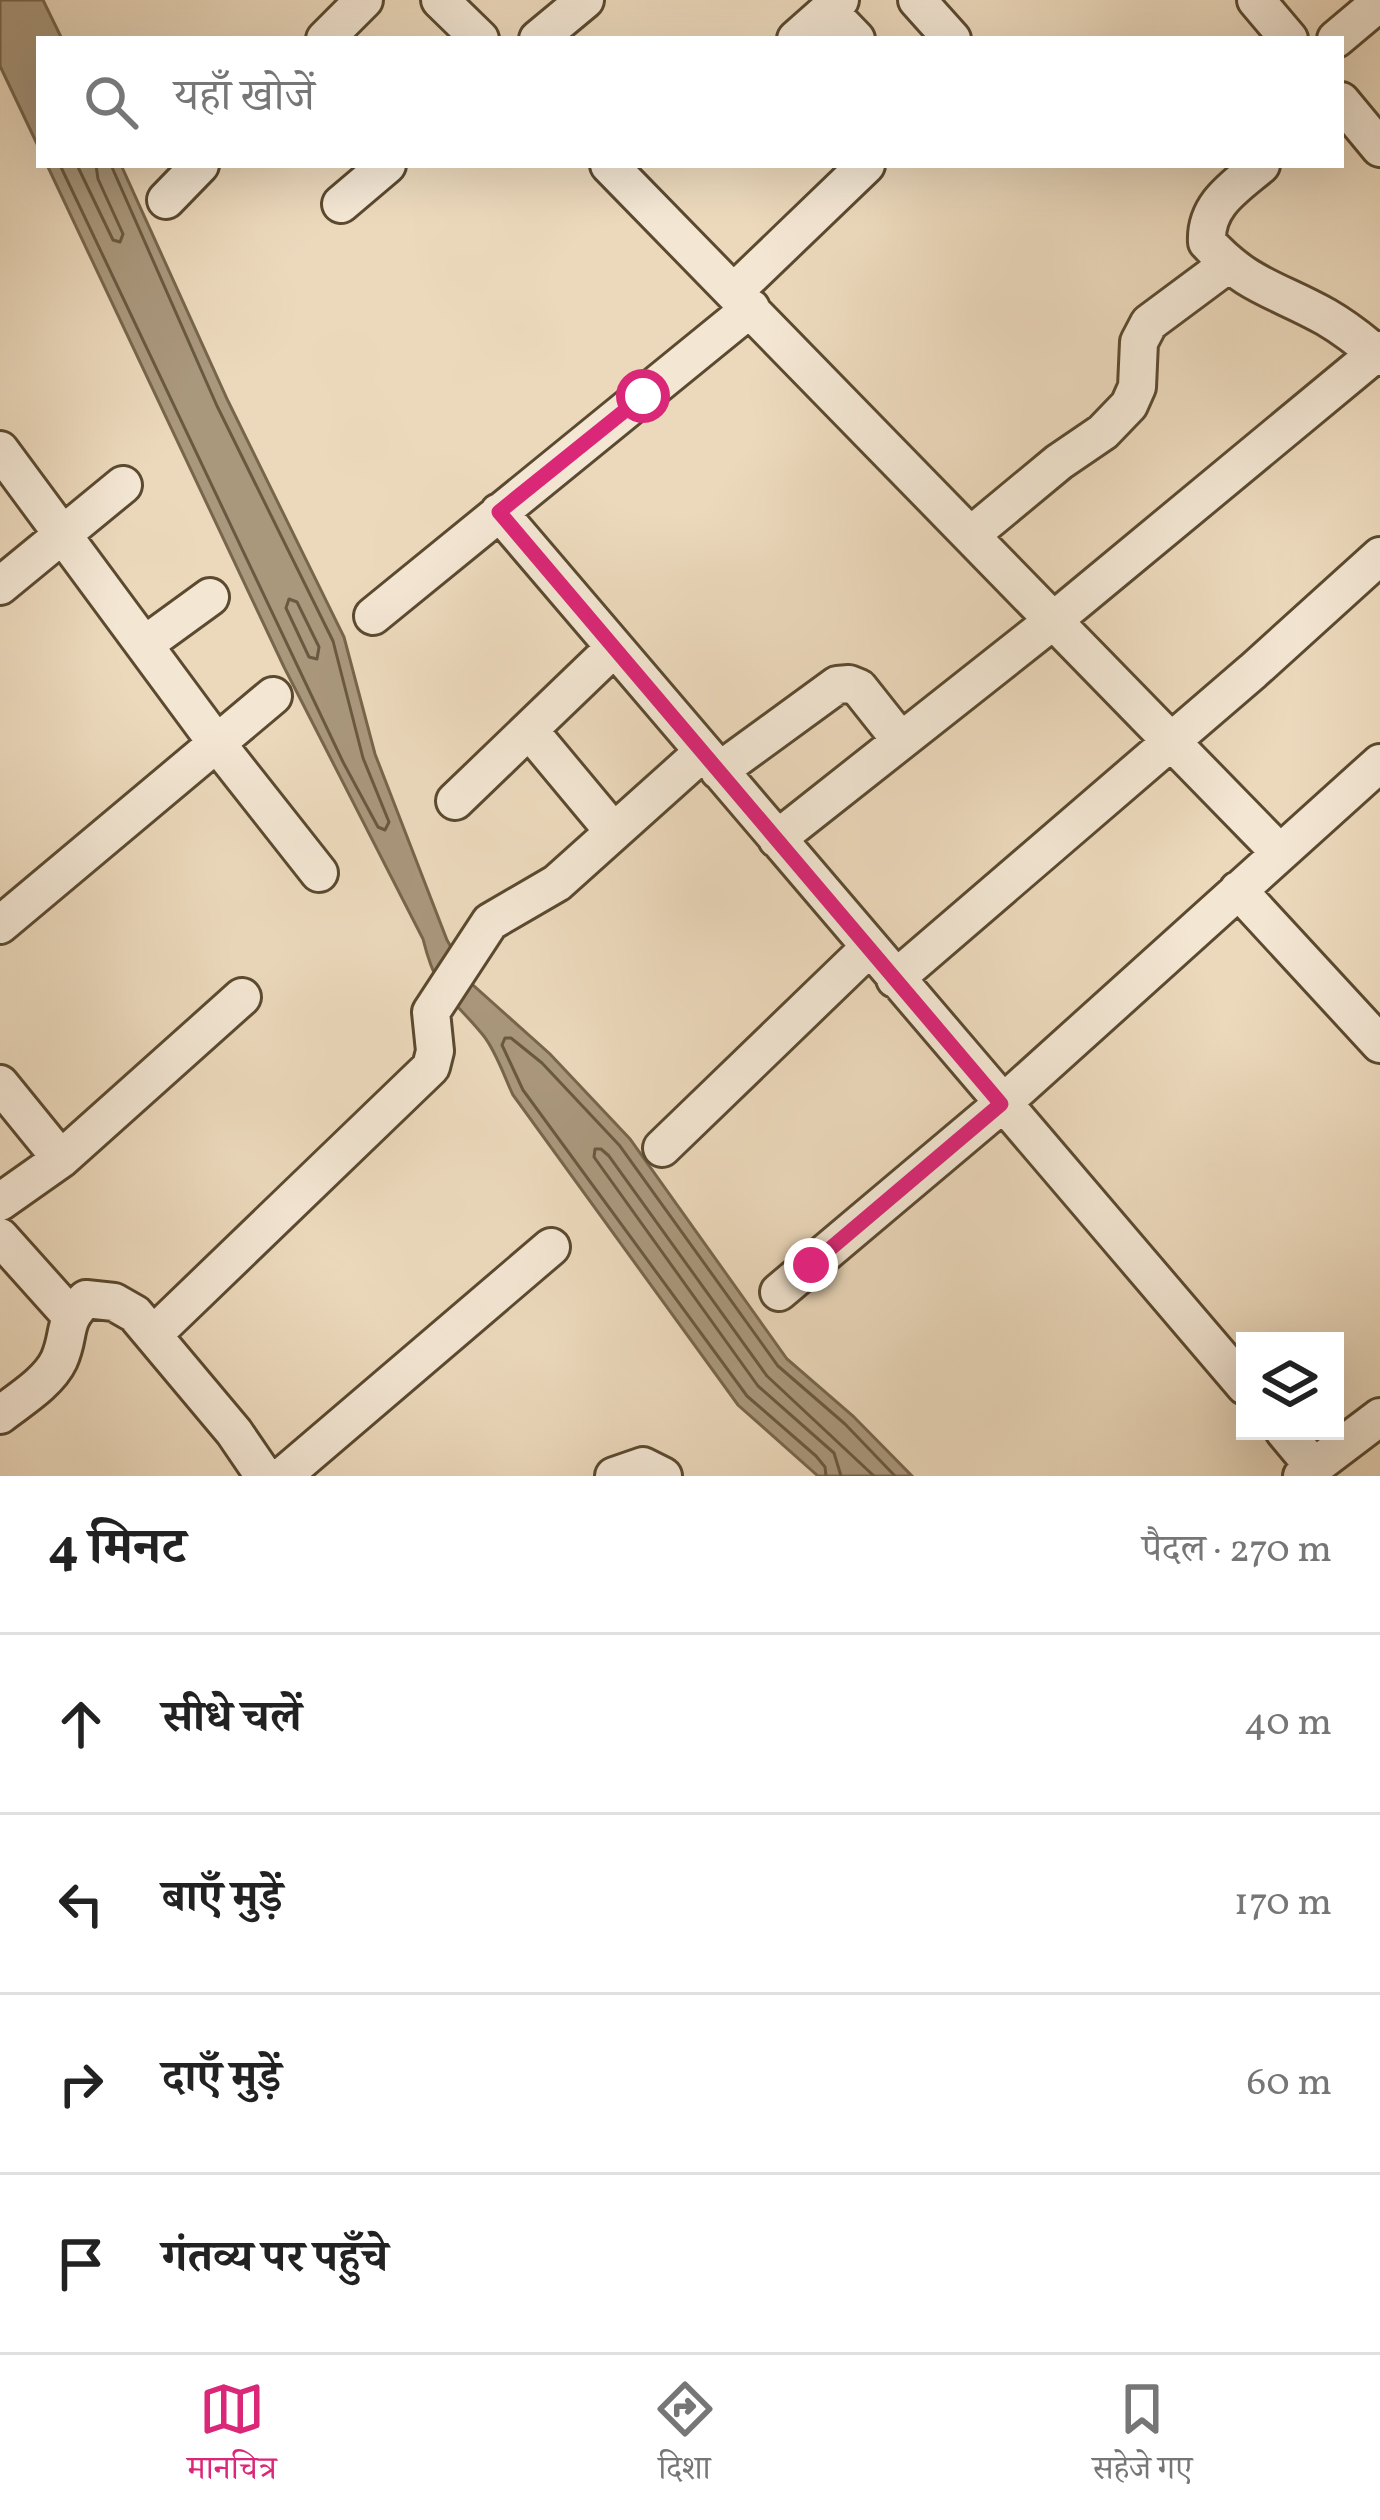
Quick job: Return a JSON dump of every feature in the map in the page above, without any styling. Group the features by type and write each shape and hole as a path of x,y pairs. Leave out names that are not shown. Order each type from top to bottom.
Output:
{"street":[{"path":"328,36 364,0"},
{"path":"440,0 477,36"},
{"path":"542,36 585,0"},
{"path":"917,0 949,36"},
{"path":"1256,0 1286,36"},
{"path":"1340,36 1380,2"},
{"path":"799,36 834,5 854,36"},
{"path":"1344,105 1380,148"},
{"path":"166,200 197,168"},
{"path":"340,204 383,168"},
{"path":"373,616 743,300 863,168"},
{"path":"776,839 1054,620 1379,353 1327,317 1269,292 1228,265 1207,242 1206,223 1221,200 1258,168"},
{"path":"630,172 743,300 1280,853"},
{"path":"971,535 1103,432 1129,405 1138,387 1139,342 1149,322 1228,265"},
{"path":"0,449 218,745 319,873"},
{"path":"0,586 123,485"},
{"path":"499,512 1236,1376"},
{"path":"895,979 1380,556"},
{"path":"144,645 210,597"},
{"path":"455,801 614,648"},
{"path":"154,1334 431,1067 435,1051 430,1012 490,922 557,883 614,832 711,762 837,685 849,683 859,688 902,741"},
{"path":"0,925 273,696"},
{"path":"530,730 614,832"},
{"path":"779,1292 1001,1104 1380,763"},
{"path":"1238,890 1380,1044"},
{"path":"662,1148 869,948"},
{"path":"0,1202 62,1160 242,997"},
{"path":"0,1084 62,1160"},
{"path":"0,1237 69,1314"},
{"path":"283,1476 550,1247"},
{"path":"0,1414 38,1385 58,1362 69,1314 86,1299 114,1302 135,1314 154,1334 264,1476"},
{"path":"1289,1440 1308,1471 1380,1418"},
{"path":"614,1476 644,1466 663,1476"}],"water":[{"path":"0,0 43,0 61,36 36,36 36,142 0,66"},
{"path":"48,168 122,168 228,401 344,637 375,754 447,940 473,985 550,1054 630,1139 787,1359 912,1476 818,1476 738,1405 513,1095 488,1041 439,983 423,939 284,667"}],"route":[{"path":"643,396 499,512 1001,1104 811,1265"}]}
